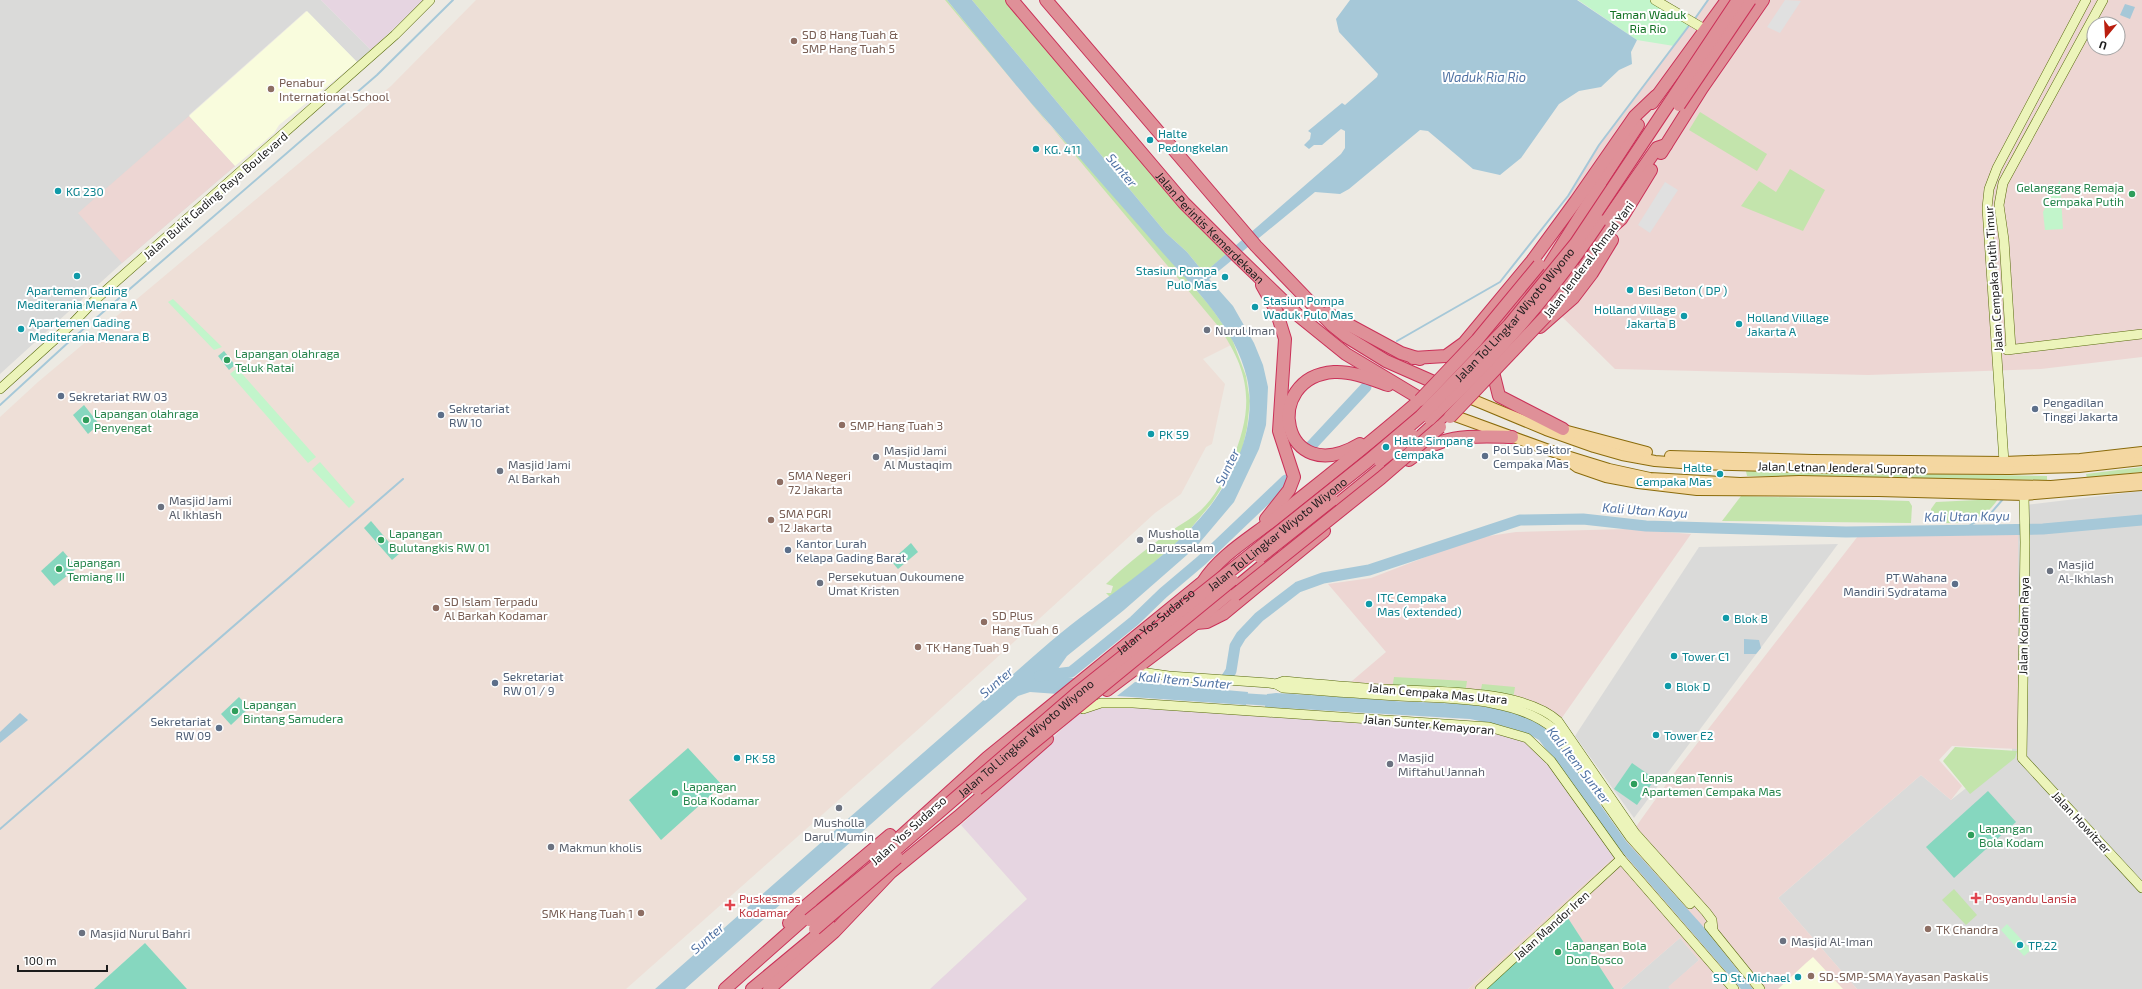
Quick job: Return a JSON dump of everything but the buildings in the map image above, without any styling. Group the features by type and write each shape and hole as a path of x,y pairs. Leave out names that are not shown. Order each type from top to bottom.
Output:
{"highway":[{"name":"Jalan Perintis Kemerdekaan","path":"1012,0 1184,203 1228,248 1299,316 1346,354 1376,375"},
{"name":"Jalan Perintis Kemerdekaan","path":"1046,0 1247,236 1332,325 1382,358 1464,396"},
{"path":"1424,401 1444,387 1546,270 1656,96 1704,28 1727,0"},
{"name":"Jalan Tol Lingkar Wiyoto Wiyono","path":"733,989 809,920 901,845 1025,737 1368,461 1421,416 1509,325 1576,243 1738,0"},
{"name":"Jalan Tol Lingkar Wiyoto Wiyono","path":"746,989 1022,751 1412,435 1464,387 1500,351 1569,268 1750,0"},
{"name":"Jalan Jenderal Ahmad Yani","path":"1448,415 1500,367 1563,296 1617,223 1698,94 1762,0"},
{"path":"1413,358 1446,356 1466,342 1532,261 1635,116 1656,96"},
{"name":"Jalan Jenderal Ahmad Yani","path":"1448,415 1511,347 1558,290 1657,148 1666,146"},
{"path":"1424,401 1539,265 1600,185"},
{"path":"1511,347 1522,347 1539,328 1573,298 1592,273 1617,232 1617,223"},
{"path":"1249,268 1262,285 1276,310 1285,339 1279,423 1281,439 1294,473 1293,484 1266,520 1267,524"},
{"path":"1311,303 1376,340 1413,358 1435,363 1446,363 1474,354"},
{"path":"1520,336 1539,328"},
{"path":"1492,368 1499,396 1563,429"},
{"path":"1392,425 1355,447 1330,456 1312,454 1294,440 1290,433 1288,418 1293,398 1298,389 1309,380 1317,376 1336,372 1376,375 1408,391 1448,415"},
{"path":"1444,387 1448,415"},
{"path":"1424,401 1446,400 1464,396"},
{"name":"Jalan Yos Sudarso","path":"1203,582 1210,571 1267,524 1424,401"},
{"name":"Jalan Yos Sudarso","path":"725,989 870,864 987,758 1203,582 1214,577 1424,401"},
{"name":"Jalan Yos Sudarso","path":"752,989 1084,708 1100,698 1129,673 1196,623 1258,569 1448,415"},
{"name":"Jalan Yos Sudarso","path":"1196,623 1210,615 1381,478 1448,415"},
{"path":"1419,438 1452,432 1488,437"},
{"path":"1196,623 1207,622 1223,614 1427,447 1453,438 1512,437"},
{"path":"1242,552 1254,558 1258,569"},
{"path":"725,989 727,982 808,904 978,761 987,758"},
{"path":"869,867 869,878 873,880 880,880"},
{"name":"Jalan Yos Sudarso","path":"769,989 847,918 891,872"},
{"path":"813,915 820,912 825,914 828,922 827,926"},
{"path":"759,989 837,921 847,918"}],"main road":[{"name":"Jalan Letnan Jenderal Suprapto","path":"1464,396 1546,430 1622,455 1655,461 1702,464 2042,469 2142,460"},
{"name":"Jalan Letnan Jenderal Suprapto","path":"1448,415 1557,453 1627,473 1686,481 1998,490 2142,478"},
{"name":"Jalan Letnan Jenderal Suprapto","path":"1546,430 1563,429 1636,450 1672,456 2004,462 2080,459 2142,452"},
{"path":"1901,460 1913,468"},
{"path":"2086,466 2088,483"},
{"name":"Jalan Letnan Jenderal Suprapto","path":"1998,490 2024,495 2142,485"}],"street":[{"name":"Jalan Bukit Gading Raya Boulevard","path":"0,390 74,322 94,301 390,41 430,0"},
{"path":"1655,0 1704,28"},
{"name":"Jalan Cempaka Putih Timur","path":"2004,462 2004,350 1987,208 1989,189 1997,168 2086,0"},
{"path":"2103,0 2003,183 1999,205 2004,240 2004,350 2142,334"},
{"name":"Jalan Kodam Raya","path":"2022,758 2025,534 2024,495"},
{"name":"Jalan Cempaka Mas Utara","path":"1129,673 1140,672 1236,680 1276,684 1283,688 1460,700 1501,705 1524,711 1541,718 1554,729 1630,837 1711,925 1760,989"},
{"name":"Jalan Sunter Kemayoran","path":"1100,698 1141,704 1489,727 1527,738 1551,761 1621,859 1734,989"},
{"name":"Jalan Howitzer","path":"2022,758 2142,888"},
{"name":"Jalan Mandor Iren","path":"1480,989 1621,859"}],"shaded area":[{"path":"0,0 321,0 371,50 357,62 306,11 189,115 235,166 122,263 0,374"},
{"path":"321,0 424,0 371,50"},
{"path":"476,0 946,0 1218,325 1231,345 1203,359 1225,384 1212,444 1206,447 1181,494 1155,513 922,726 626,989 187,989 145,943 94,989 0,989 0,417 38,382 391,86"},
{"path":"1708,0 2142,0 2142,357 2041,369 1868,375 1615,369 1545,300 1544,239 1599,145"},
{"path":"1785,0 1801,1 1780,33 1767,27"},
{"name":"Penabur International School","path":"307,11 357,62 279,125 274,133 235,166 189,116"},
{"path":"189,116 235,166 122,263 78,213"},
{"path":"1665,182 1678,190 1650,233 1638,225"},
{"path":"2142,491 2142,989 1857,989 1778,898 1921,775 1951,800 2012,752 2018,531 2025,505"},
{"path":"1627,529 1691,534 1554,729 1501,705 1339,692 1386,652 1328,584 1371,578 1475,538 1516,532"},
{"path":"2018,531 2018,749 1952,746 1939,760 1962,786 1951,800 1921,775 1778,898 1857,989 1670,989 1668,987 1699,960 1680,938 1621,989 1468,989 1615,856 1675,772 1858,536"},
{"path":"1838,544 1634,818 1575,736 1699,547"},
{"path":"1097,704 1489,727 1532,741 1615,856 1468,989 930,989 1027,899 961,825 1083,709"},
{"path":"1680,938 1699,960 1669,987 1670,989 1621,989"},
{"name":"SD-SMP-SMA Yayasan Paskalis","path":"1813,957 1843,989 1778,989 1806,963"}],"green space":[{"path":"945,0 947,0 1020,90"},
{"path":"972,0 1012,0 1231,250 1204,273 1187,252 1166,233"},
{"name":"Taman Waduk Ria Rio","path":"1578,0 1655,0 1692,22 1674,46 1637,40"},
{"path":"1700,112 1767,154 1757,171 1689,130"},
{"path":"1050,126 1100,179 1210,306 1231,336 1246,376 1250,401 1247,428 1241,455 1212,503 1186,534 1139,576 1110,597 1106,593 1111,593 1113,586 1106,584 1140,554 1200,511 1214,495 1222,482 1238,444 1246,409 1246,392 1238,360 1218,326"},
{"path":"1790,169 1825,190 1803,231 1741,206 1759,181 1776,192"},
{"path":"2060,180 2063,229 2045,230 2043,212"},
{"path":"173,299 222,347 214,350 168,302"},
{"name":"Lapangan olahraga Teluk Ratai","path":"224,351 235,365 229,370 218,356"},
{"path":"237,368 316,457 308,463 230,374"},
{"name":"Lapangan olahraga Penyengat","path":"84,405 99,424 88,434 73,415"},
{"path":"320,462 355,502 349,508 312,469"},
{"path":"2142,467 2142,472 2087,478 2086,474"},
{"path":"1746,471 2047,476 2047,480 1747,476"},
{"path":"1741,496 1909,501 1912,506 1911,523 1722,521"},
{"path":"1998,499 1984,514 1968,521 1960,523 1931,523 1931,509 1936,502"},
{"name":"Lapangan Bulutangkis RW 01","path":"371,521 399,554 392,560 364,528"},
{"path":"911,543 918,552 898,569 891,561"},
{"name":"Lapangan Temiang III","path":"63,551 77,568 54,586 41,571"},
{"path":"1394,677 1467,681 1465,694 1480,695 1482,684 1515,687 1513,700 1554,729 1524,711 1392,689"},
{"name":"Lapangan Bintang Samudera","path":"239,697 249,708 231,725 221,714"},
{"path":"1955,747 2017,751 2015,758 1970,794 1943,761"},
{"name":"Lapangan Bola Kodamar","path":"688,748 722,785 661,840 629,800"},
{"name":"Lapangan Tennis Apartemen Cempaka Mas","path":"1632,763 1655,779 1637,805 1614,789"},
{"name":"Lapangan Bola Kodam","path":"1988,791 2016,822 1954,878 1926,847"},
{"path":"1954,889 1977,915 1966,925 1942,900"},
{"name":"Lapangan Bola Don Bosco","path":"1566,915 1614,989 1485,989"},
{"path":"2007,924 2031,950 2024,956 2001,930"},
{"path":"145,943 187,989 94,989"}],"water":[{"name":"Waduk Ria Rio","path":"947,0 972,0 1166,233 1187,252 1204,273 1341,154 1345,148 1345,131 1341,129 1322,145 1314,145 1309,149 1304,145 1310,139 1311,133 1308,131 1342,103 1345,105 1377,77 1378,74 1339,32 1336,19 1350,0 1577,0 1637,40 1631,52 1632,64 1619,70 1601,87 1579,91 1559,104 1521,158 1500,175 1473,169 1428,131 1420,130 1349,189 1340,194 1315,192 1209,279 1233,306 1254,343 1263,365 1268,387 1266,425 1259,449 1234,502 1196,547 1124,610 1067,656 1053,676 1074,678 1058,694 1030,692 1018,696 685,989 655,989 1050,642 1134,578 1175,544 1194,525 1221,491 1237,461 1243,445 1249,412 1247,378 1241,358 1221,322 1196,290 1021,91"},
{"path":"2125,4 2135,7 2130,19 2126,16 2120,15"},
{"path":"1744,639 1759,640 1761,648 1756,654 1744,654"},
{"path":"1135,682 1248,692 1246,705 1117,696"},
{"path":"1276,693 1475,706 1516,714 1533,721 1548,731 1626,841 1701,924 1753,989 1741,989 1617,846 1539,740 1514,729 1470,719 1265,707 1267,694"},
{"path":"20,713 28,720 0,743 0,732"}],"waterway":[{"path":"0,405 72,339 377,75 453,0"},
{"path":"1694,20 1708,0"},
{"path":"1397,341 1500,282 1568,196 1599,145 1691,23"},
{"path":"1311,446 1366,387"},
{"path":"0,829 403,479"},
{"path":"1039,676 1071,672 1134,621 1163,593 1202,560 1286,480"},
{"path":"1962,530 1991,513 2003,499"},
{"name":"Kali Utan Kayu","path":"1215,696 1231,671 1235,646 1241,636 1259,617 1298,587 1323,578 1369,570 1520,520 1583,519 1646,526 1846,532 2043,529 2142,520"},
{"name":"Kali Item Sunter","path":"1233,698 1281,701"}],"place":[{"name":"SD 8 Hang Tuah & SMP Hang Tuah 5","path":"794,41"},
{"name":"Penabur International School","path":"271,89"},
{"name":"Halte Pedongkelan","path":"1150,140"},
{"name":"KG. 411","path":"1036,149"},
{"name":"KG 230","path":"58,191"},
{"name":"Gelanggang Remaja Cempaka Putih","path":"2132,194"},
{"name":"Apartemen Gading Mediterania Menara A","path":"77,276"},
{"name":"Stasiun Pompa Pulo Mas","path":"1225,277"},
{"name":"Besi Beton ( DP )","path":"1630,290"},
{"name":"Stasiun Pompa Waduk Pulo Mas","path":"1255,307"},
{"name":"Holland Village Jakarta B","path":"1684,316"},
{"name":"Holland Village Jakarta A","path":"1739,324"},
{"name":"Apartemen Gading Mediterania Menara B","path":"21,329"},
{"name":"Nurul Iman","path":"1207,330"},
{"name":"Lapangan olahraga Teluk Ratai","path":"227,360"},
{"name":"Sekretariat RW 03","path":"61,396"},
{"name":"Pengadilan Tinggi Jakarta","path":"2035,409"},
{"name":"Sekretariat RW 10","path":"441,415"},
{"name":"Lapangan olahraga Penyengat","path":"86,420"},
{"name":"SMP Hang Tuah 3","path":"842,425"},
{"name":"PK 59","path":"1151,434"},
{"name":"Halte Simpang Cempaka","path":"1386,447"},
{"name":"Pol Sub Sektor Cempaka Mas","path":"1485,456"},
{"name":"Masjid Jami Al Mustaqim","path":"876,457"},
{"name":"Masjid Jami Al Barkah","path":"500,471"},
{"name":"Halte Cempaka Mas","path":"1720,474"},
{"name":"SMA Negeri 72 Jakarta","path":"780,482"},
{"name":"Masjid Jami Al Ikhlash","path":"161,507"},
{"name":"SMA PGRI 12 Jakarta","path":"771,520"},
{"name":"Lapangan Bulutangkis RW 01","path":"381,540"},
{"name":"Musholla Darussalam","path":"1140,540"},
{"name":"Kantor Lurah Kelapa Gading Barat","path":"788,550"},
{"name":"Lapangan Temiang III","path":"59,569"},
{"name":"Masjid Al-Ikhlash","path":"2050,571"},
{"name":"Persekutuan Oukoumene Umat Kristen","path":"820,583"},
{"name":"PT Wahana Mandiri Sydratama","path":"1955,584"},
{"name":"ITC Cempaka Mas (extended)","path":"1369,604"},
{"name":"SD Islam Terpadu Al Barkah Kodamar","path":"436,608"},
{"name":"Blok B","path":"1726,618"},
{"name":"SD Plus Hang Tuah 6","path":"984,622"},
{"name":"TK Hang Tuah 9","path":"918,647"},
{"name":"Tower C1","path":"1674,656"},
{"name":"Sekretariat RW 01 / 9","path":"495,683"},
{"name":"Blok D","path":"1668,686"},
{"name":"Lapangan Bintang Samudera","path":"235,711"},
{"name":"Sekretariat RW 09","path":"219,728"},
{"name":"Tower E2","path":"1656,735"},
{"name":"PK 58","path":"737,758"},
{"name":"Masjid Miftahul Jannah","path":"1390,764"},
{"name":"Lapangan Tennis Apartemen Cempaka Mas","path":"1634,784"},
{"name":"Lapangan Bola Kodamar","path":"675,793"},
{"name":"Musholla Darul Mumin","path":"839,808"},
{"name":"Lapangan Bola Kodam","path":"1971,835"},
{"name":"Makmun kholis","path":"551,847"},
{"name":"Posyandu Lansia","path":"1976,898"},
{"name":"Puskesmas Kodamar","path":"730,905"},
{"name":"SMK Hang Tuah 1","path":"641,913"},
{"name":"TK Chandra","path":"1928,929"},
{"name":"Masjid Nurul Bahri","path":"82,933"},
{"name":"Masjid Al-Iman","path":"1783,941"},
{"name":"TP.22","path":"2020,945"},
{"name":"Lapangan Bola Don Bosco","path":"1558,952"},
{"name":"SD-SMP-SMA Yayasan Paskalis","path":"1811,976"},
{"name":"SD St. Michael","path":"1798,977"}],"water label":[{"name":"Sunter","path":"1122,170"},
{"name":"Sunter","path":"1227,467"},
{"name":"Sunter","path":"996,682"},
{"name":"Sunter","path":"707,938"}]}
